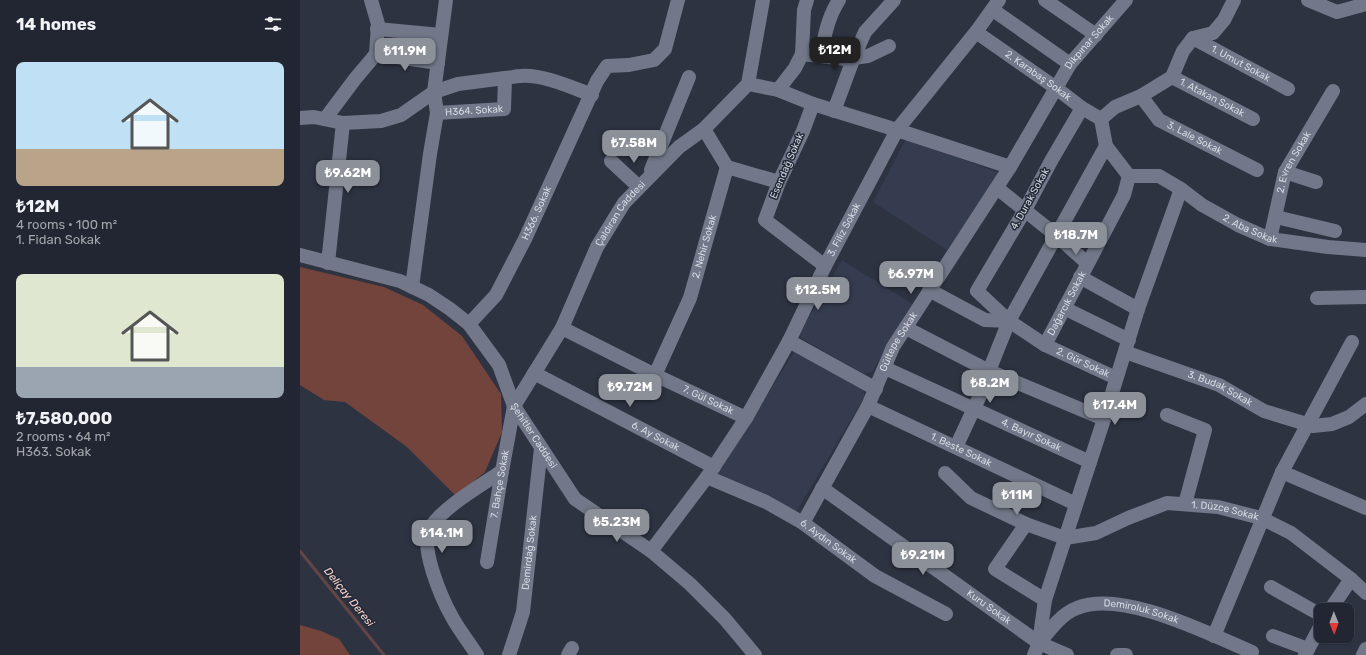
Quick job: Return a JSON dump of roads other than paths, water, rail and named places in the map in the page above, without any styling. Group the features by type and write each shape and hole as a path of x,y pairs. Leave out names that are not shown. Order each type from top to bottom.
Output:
{"street":[{"path":"325,119 376,54 378,24 371,0"},
{"path":"437,113 434,92 446,0"},
{"name":"H366. Sokak","path":"469,324 496,296 525,239 592,95 597,81 607,66 629,65 654,60 665,49 678,0"},
{"path":"763,0 748,84 778,90 812,104 1010,167"},
{"path":"778,90 795,68 802,54 804,10 807,0"},
{"path":"821,56 832,10 839,0"},
{"path":"834,111 865,32 894,0"},
{"path":"1045,0 1096,35"},
{"path":"1129,176 1106,146 1101,119 1116,107 1140,96 1172,77 1183,51 1193,38 1213,33 1224,20 1234,0"},
{"path":"1308,0 1337,12 1366,4"},
{"name":"Dikpınar Sokak","path":"1056,88 1070,64 1096,35 1120,2"},
{"path":"996,5 1070,64"},
{"name":"3. Filiz Sokak","path":"651,551 710,472 746,418 789,341 826,266 897,130 996,5"},
{"path":"377,29 441,35"},
{"name":"2. Karabaş Sokak","path":"976,32 1082,108 1101,119"},
{"name":"1. Umut Sokak","path":"1193,38 1288,89"},
{"path":"802,54 846,59 868,56 889,46"},
{"path":"376,54 438,63"},
{"path":"300,118 314,117 343,123 381,121 401,115 434,92 458,84 521,76 538,77 592,95"},
{"path":"611,161 644,182 690,77"},
{"name":"1. Atakan Sokak","path":"1172,77 1253,119"},
{"name":"H364. Sokak","path":"412,287 437,113 504,109 505,78"},
{"name":"Çaldıran Caddesi","path":"514,406 562,328 597,247 624,203 679,147 704,129 748,84"},
{"name":"Gültepe Sokak","path":"803,522 868,406 893,347 997,188 1056,88"},
{"name":"2. Evren Sokak","path":"1270,239 1286,172 1333,91"},
{"name":"3. Lale Sokak","path":"1140,96 1159,120 1257,170"},
{"name":"Esendağ Sokak","path":"812,104 802,131 779,182 765,220 826,266"},
{"name":"4. Durak Sokak","path":"977,291 1025,210 1051,161 1082,108"},
{"path":"328,263 343,123"},
{"path":"704,129 727,167 779,182"},
{"path":"989,371 1009,321 1106,146"},
{"name":"2. Nehir Sokak","path":"655,375 690,298 727,167"},
{"path":"1286,172 1316,182"},
{"name":"2. Aba Sokak","path":"1129,176 1159,176 1181,188 1202,205 1238,225 1270,239 1328,247 1366,250"},
{"name":"Dağarcık Sokak","path":"1045,344 1124,195 1129,176"},
{"path":"997,188 1088,263"},
{"path":"1036,649 1045,600 1138,309 1181,188"},
{"path":"1276,217 1334,231"},
{"name":"Şehitler Caddesi","path":"300,255 400,281 428,295 450,309 469,324 499,365 514,406 575,499 651,551 690,584 725,619 756,655"},
{"path":"1080,277 1138,309"},
{"path":"929,290 985,320 1009,321"},
{"name":"2. Gür Sokak","path":"977,291 1009,321 1045,344 1116,378"},
{"path":"1317,298 1366,297"},
{"name":"3. Budak Sokak","path":"1064,308 1127,346 1219,385 1264,411 1310,425"},
{"name":"7. Gül Sokak","path":"562,328 655,375 746,418"},
{"path":"906,328 989,371 1104,419"},
{"path":"789,341 876,389"},
{"path":"1214,636 1261,518 1282,472 1310,425 1352,342"},
{"name":"4. Bayır Sokak","path":"885,368 1090,462"},
{"name":"6. Ay Sokak","path":"534,373 710,472"},
{"path":"956,447 983,389"},
{"path":"1310,425 1332,424 1349,417 1366,404"},
{"name":"7. Bahçe Sokak","path":"487,562 514,406"},
{"name":"1. Beste Sokak","path":"868,406 1076,504"},
{"path":"1167,415 1205,430 1184,504"},
{"name":"Demirdağ Sokak","path":"509,655 523,612 541,448"},
{"path":"477,655 452,617 438,588 430,564 427,540 430,529 440,516 502,471"},
{"name":"6. Aydın Sokak","path":"710,472 803,522 875,576 946,614"},
{"path":"1282,472 1366,508"},
{"path":"945,473 971,498 1026,524 1065,538"},
{"name":"Kuru Sokak","path":"822,488 968,591 1036,649 1067,655"},
{"name":"1. Düzce Sokak","path":"1065,538 1096,533 1128,518 1167,503 1218,507 1261,518 1291,533 1351,579 1366,593"},
{"path":"1026,524 995,569 1045,600"},
{"path":"1335,603 1351,579"},
{"path":"1271,587 1314,611"},
{"name":"Demiroluk Sokak","path":"1036,649 1056,622 1076,608 1096,603 1128,605 1167,616 1252,652"},
{"path":"1273,636 1306,652 1314,638"},
{"path":"1363,655 1366,649"},
{"path":"1117,655 1126,655"}],"waterway":[{"name":"Deliçay Deresi","path":"300,551 384,655"}]}
